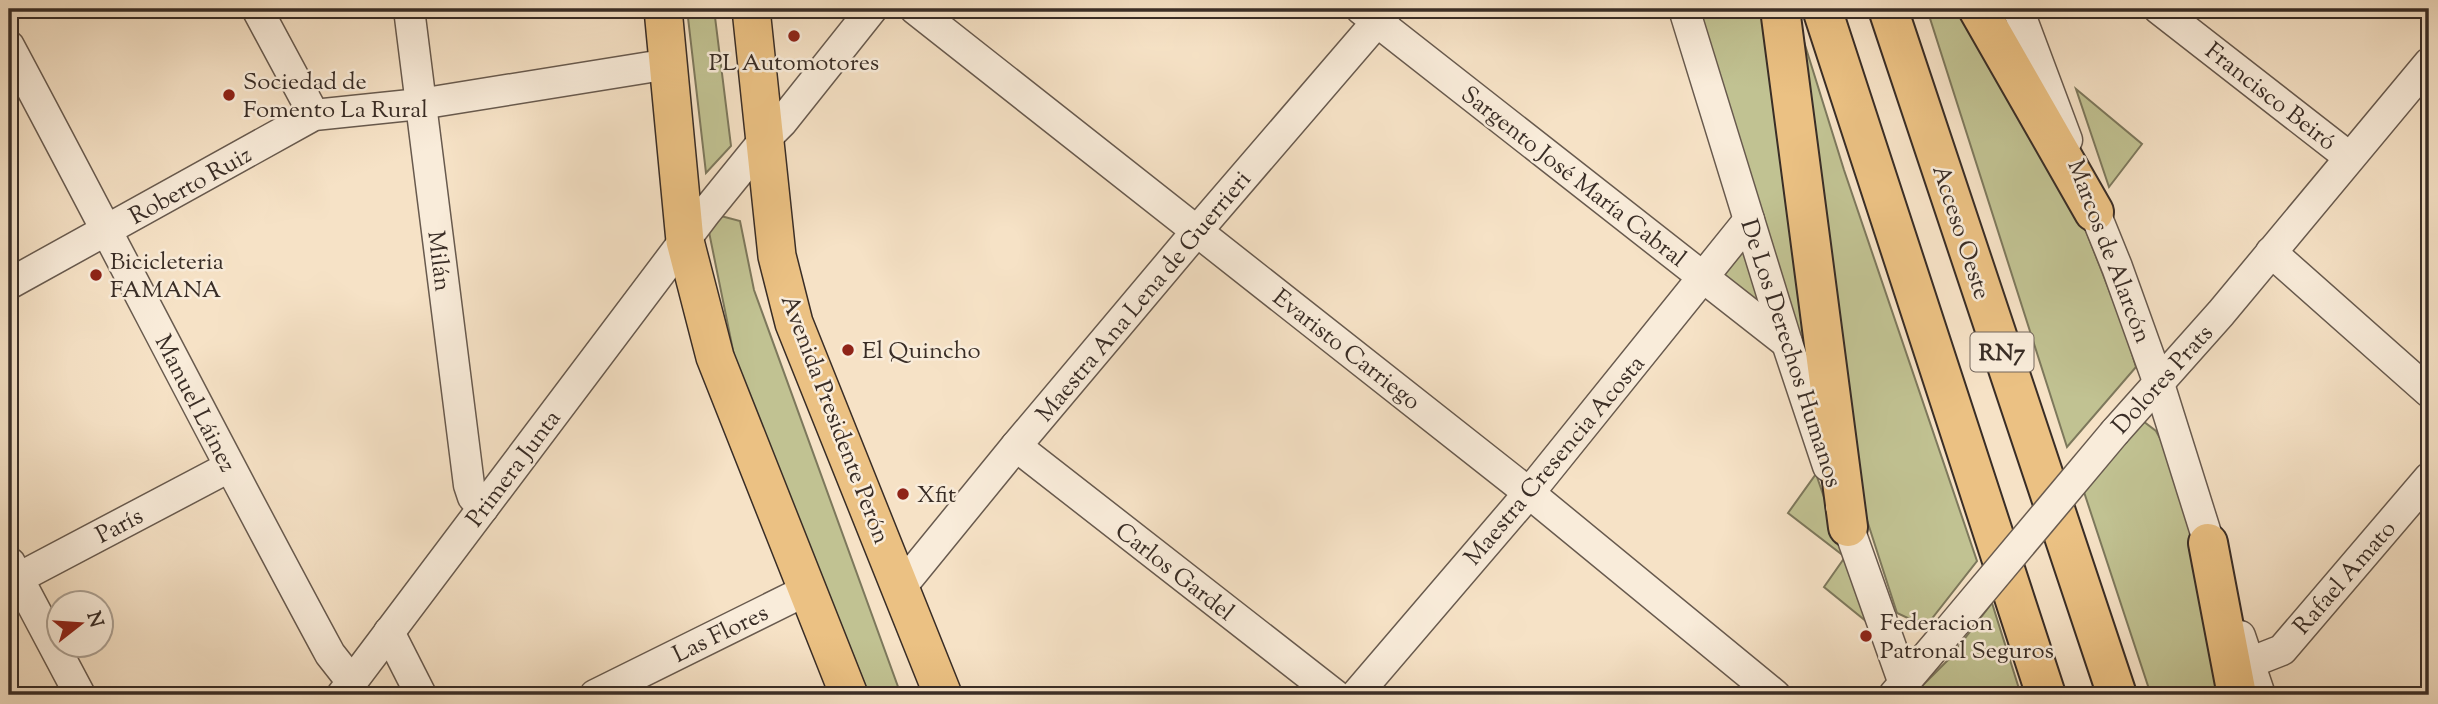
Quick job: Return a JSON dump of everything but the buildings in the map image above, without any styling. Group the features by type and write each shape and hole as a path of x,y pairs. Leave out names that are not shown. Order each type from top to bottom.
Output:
{"highway":[{"path":"1780,9 1849,527"},
{"name":"RN7","path":"1822,9 2046,695"},
{"name":"Acceso Oeste","path":"1888,9 2117,695"},
{"path":"1978,9 2094,212"},
{"path":"2208,543 2243,679"}],"main road":[{"path":"663,9 685,241 715,357 849,695"},
{"name":"Avenida Presidente Perón","path":"751,9 777,256 786,298 943,695"}],"street":[{"path":"257,9 314,115"},
{"name":"Milán","path":"409,9 469,485 482,508"},
{"name":"Primera Junta","path":"347,688 685,241 872,9"},
{"name":"Evaristo Carriego","path":"915,9 1529,493 1775,695"},
{"name":"De Los Derechos Humanos","path":"1684,9 1787,343 1902,691"},
{"name":"Marcos de Alarcón","path":"2018,9 2160,383 2208,543"},
{"name":"Francisco Beiró","path":"2159,9 2349,157"},
{"name":"Maestra Ana Lena de Guerrieri","path":"901,587 1376,13"},
{"name":"Sargento José María Cabral","path":"1376,13 1787,343"},
{"name":"Manuel Láinez","path":"9,46 347,688"},
{"name":"Dolores Prats","path":"1902,691 1944,636 2429,62"},
{"name":"Roberto Ruiz","path":"9,284 314,115 419,104 669,64"},
{"name":"Maestra Cresencia Acosta","path":"1356,695 1529,493 1749,220"},
{"path":"2271,252 2429,392"},
{"name":"Carlos Gardel","path":"1016,446 1335,695"},
{"name":"París","path":"12,574 229,467"},
{"name":"Rafael Amato","path":"2243,679 2282,650 2429,478"},
{"path":"12,574 80,695"},
{"name":"Las Flores","path":"596,695 807,590"},
{"path":"389,632 421,695"},
{"path":"2243,679 2260,695"}],"green space":[{"path":"687,9 714,9 731,146 706,173"},
{"path":"1699,9 1770,9 1827,424"},
{"path":"1927,9 1967,9 2074,200 2125,331 2136,367 2067,447"},
{"path":"1800,29 1844,170 1977,561 1930,621 1912,620 1897,613 1864,511"},
{"path":"2076,89 2142,144 2109,187"},
{"path":"721,216 740,221 754,290 901,695 869,695 735,360 709,232"},
{"path":"1746,232 1774,325 1712,276"},
{"path":"2139,418 2156,431 2167,451 2182,492 2230,695 2151,695 2083,489"},
{"path":"1816,474 1844,557 1788,513"},
{"path":"1845,557 1867,622 1824,587"},
{"path":"1992,603 2021,695 1925,695 1922,686 1949,659"}],"place":[{"name":"PL Automotores","path":"794,36"},
{"name":"Sociedad de Fomento La Rural","path":"229,95"},
{"name":"Bicicleteria FAMANA","path":"96,275"},
{"name":"El Quincho","path":"848,350"},
{"name":"Xfit","path":"903,494"},
{"name":"Federacion Patronal Seguros","path":"1866,636"}]}
